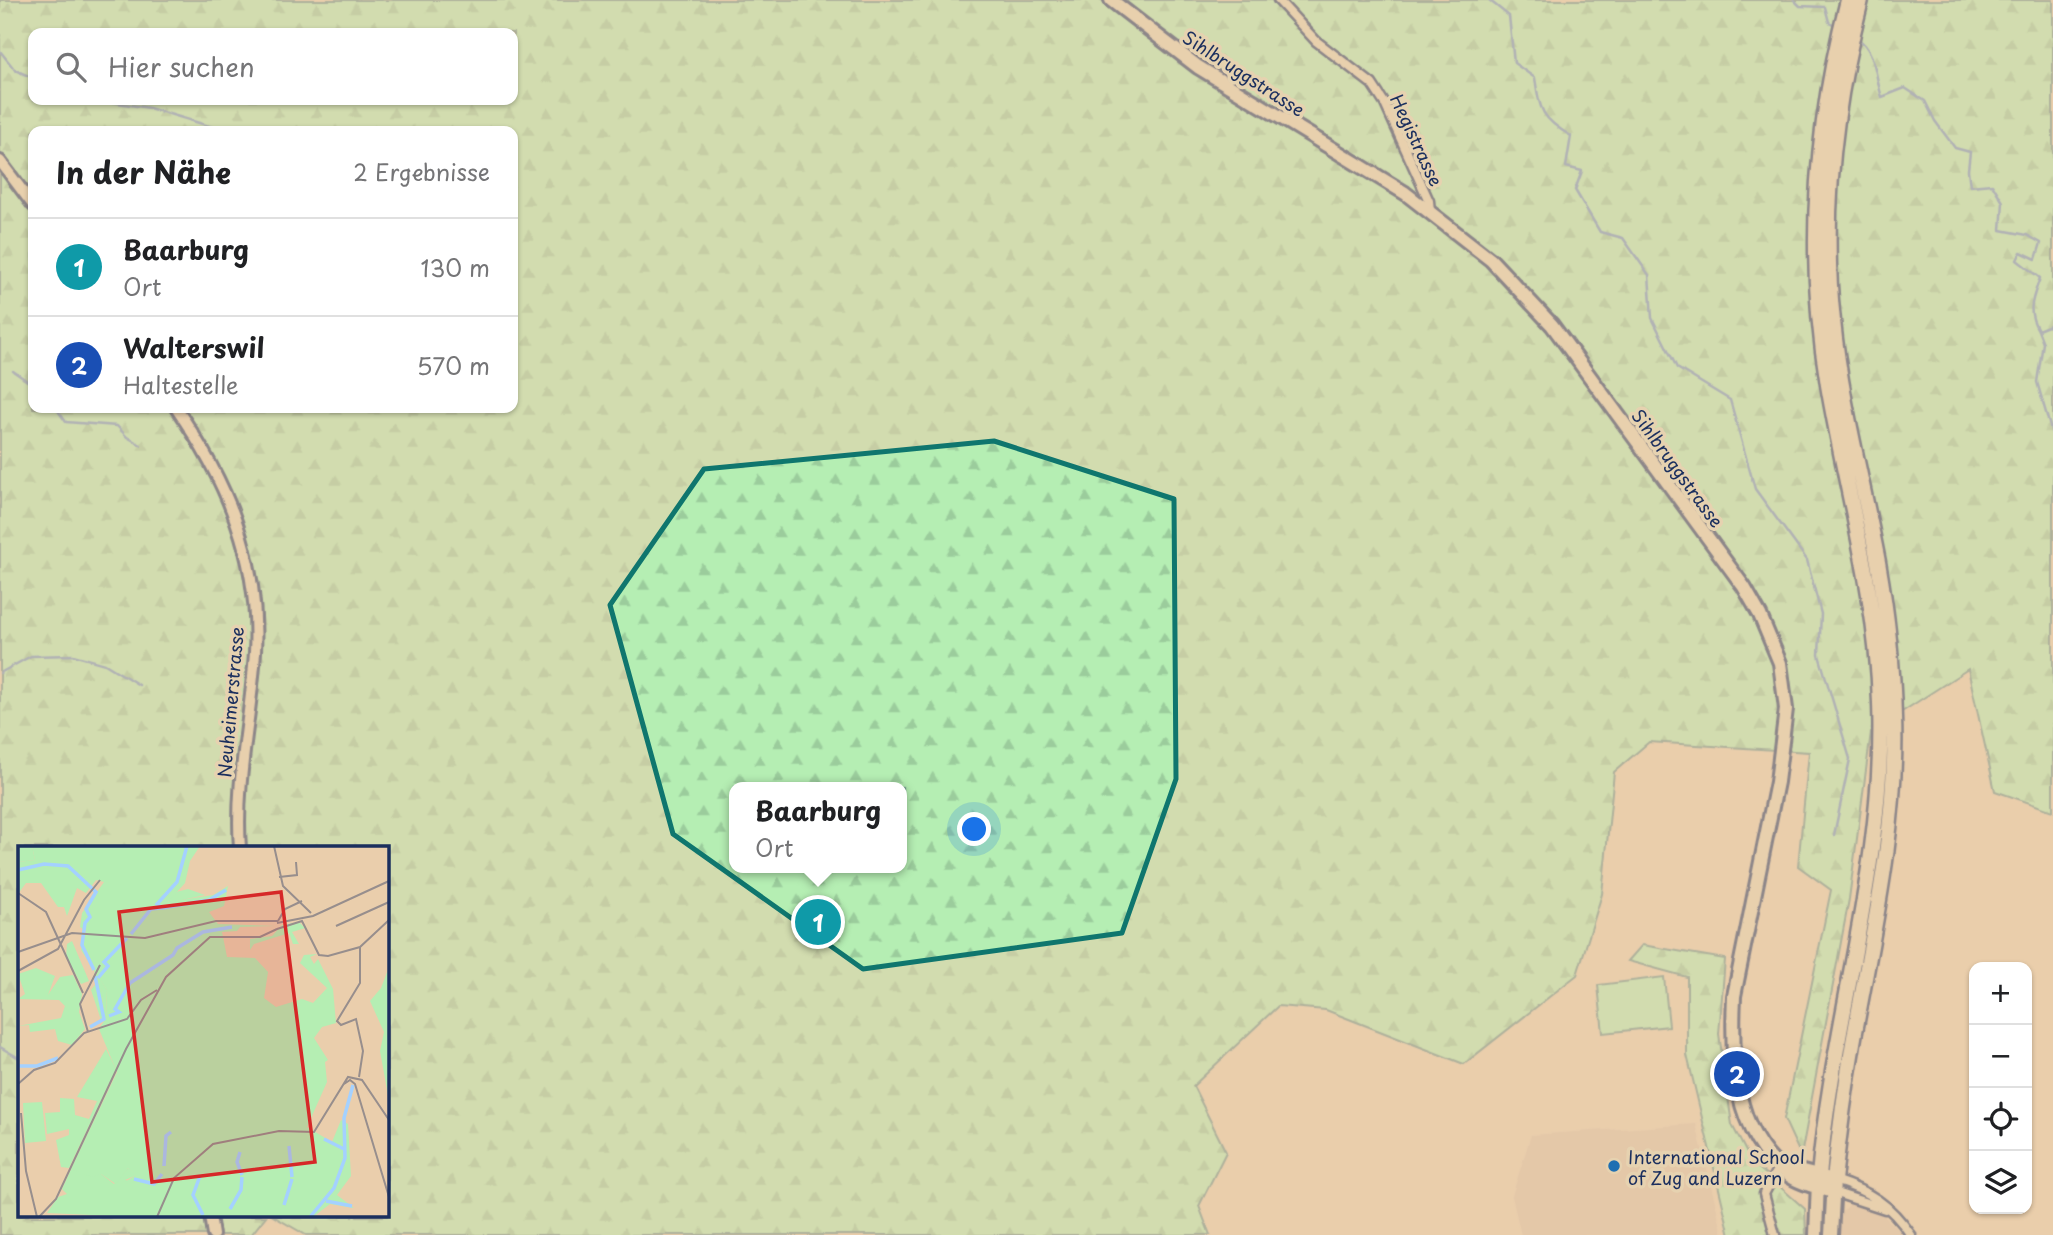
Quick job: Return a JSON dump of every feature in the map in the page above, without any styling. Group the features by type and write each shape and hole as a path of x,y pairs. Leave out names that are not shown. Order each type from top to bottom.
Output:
{"highway":[{"path":"1818,1182 1829,1093 1872,854 1880,780 1879,677 1871,602 1828,383 1818,307 1816,209 1848,0"},
{"path":"1833,1186 1844,1091 1884,865 1893,788 1891,661 1882,586 1844,395 1833,321 1829,221 1830,113 1846,64 1861,0"}],"main road":[{"name":"Sihlbruggstrasse","path":"1111,0 1198,67 1430,211 1491,260 1552,326 1744,587 1772,641 1780,663 1784,685 1784,732 1777,782 1737,971 1732,1030 1738,1084 1747,1120 1762,1150 1779,1166"},
{"path":"1779,1166 1833,1186 1831,1235"},
{"path":"1816,1235 1818,1182"}],"street":[{"name":"Hegistrasse","path":"1278,0 1315,41 1372,84 1385,104 1429,201 1430,211"},
{"path":"0,161 28,198"},
{"name":"Neuheimerstrasse","path":"179,413 224,488 237,521 250,570 255,649 237,814 240,846"},
{"path":"1775,1235 1764,1194 1779,1166"},
{"path":"1833,1186 1867,1192 1879,1199 1911,1235"}],"highlighted area":[{"path":"994,441 1174,499 1176,779 1122,933 863,969 673,834 610,605 704,469"}],"shaded area":[{"name":"International School of Zug and Luzern","path":"1696,1124 1723,1235 1521,1235 1512,1196 1531,1135"},
{"path":"1857,1203 1884,1216 1904,1235 1839,1235 1842,1212 1850,1204"}],"green space":[{"path":"0,0 2053,0 2053,811 1995,791 1968,669 1871,732 1849,899 1801,1156 1784,1119 1831,890 1798,866 1809,752 1649,742 1614,772 1602,894 1577,975 1464,1064 1326,1010 1278,1006 1193,1086 1226,1152 1199,1206 1210,1235 306,1235 276,1218 388,1218 388,846 18,846 18,1218 264,1218 251,1235 0,1235"},
{"path":"1642,945 1725,959 1719,1034 1732,1125 1751,1161 1805,1209 1806,1235 1730,1235 1687,1055 1687,977 1628,961"},
{"path":"1664,977 1669,1026 1603,1033 1598,985"}],"waterway":[{"path":"1489,0 1509,16 1514,63 1535,78 1544,113 1553,124 1571,136 1566,167 1582,171 1575,190 1600,232 1623,238 1649,275 1652,318 1677,368 1730,400 1755,489 1807,560 1821,614 1819,655 1850,759 1834,835"},
{"path":"1794,0 1800,6 1825,7 1829,22 1837,26"},
{"path":"1858,39 1872,57 1882,97 1905,88 1925,101 1935,121 1955,148 1970,152 1970,186 1992,184 2003,202 2001,230 2027,235 2041,243 2036,259 2021,252 2017,260 2040,278 2033,298 2034,323 2038,330 2053,324"},
{"path":"0,51 15,70 28,76"},
{"path":"130,105 209,126"},
{"path":"2038,330 2043,343 2037,382 2053,437"},
{"path":"13,371 28,382"},
{"path":"60,413 66,422 117,426 127,437 141,445"},
{"path":"0,673 31,656 73,655 105,664 139,685"},
{"path":"0,1047 18,1057"}],"place":[{"name":"Baarburg","path":"818,922"},
{"name":"Walterswil","path":"1737,1074"},
{"name":"International School of Zug and Luzern","path":"1614,1166"}]}
